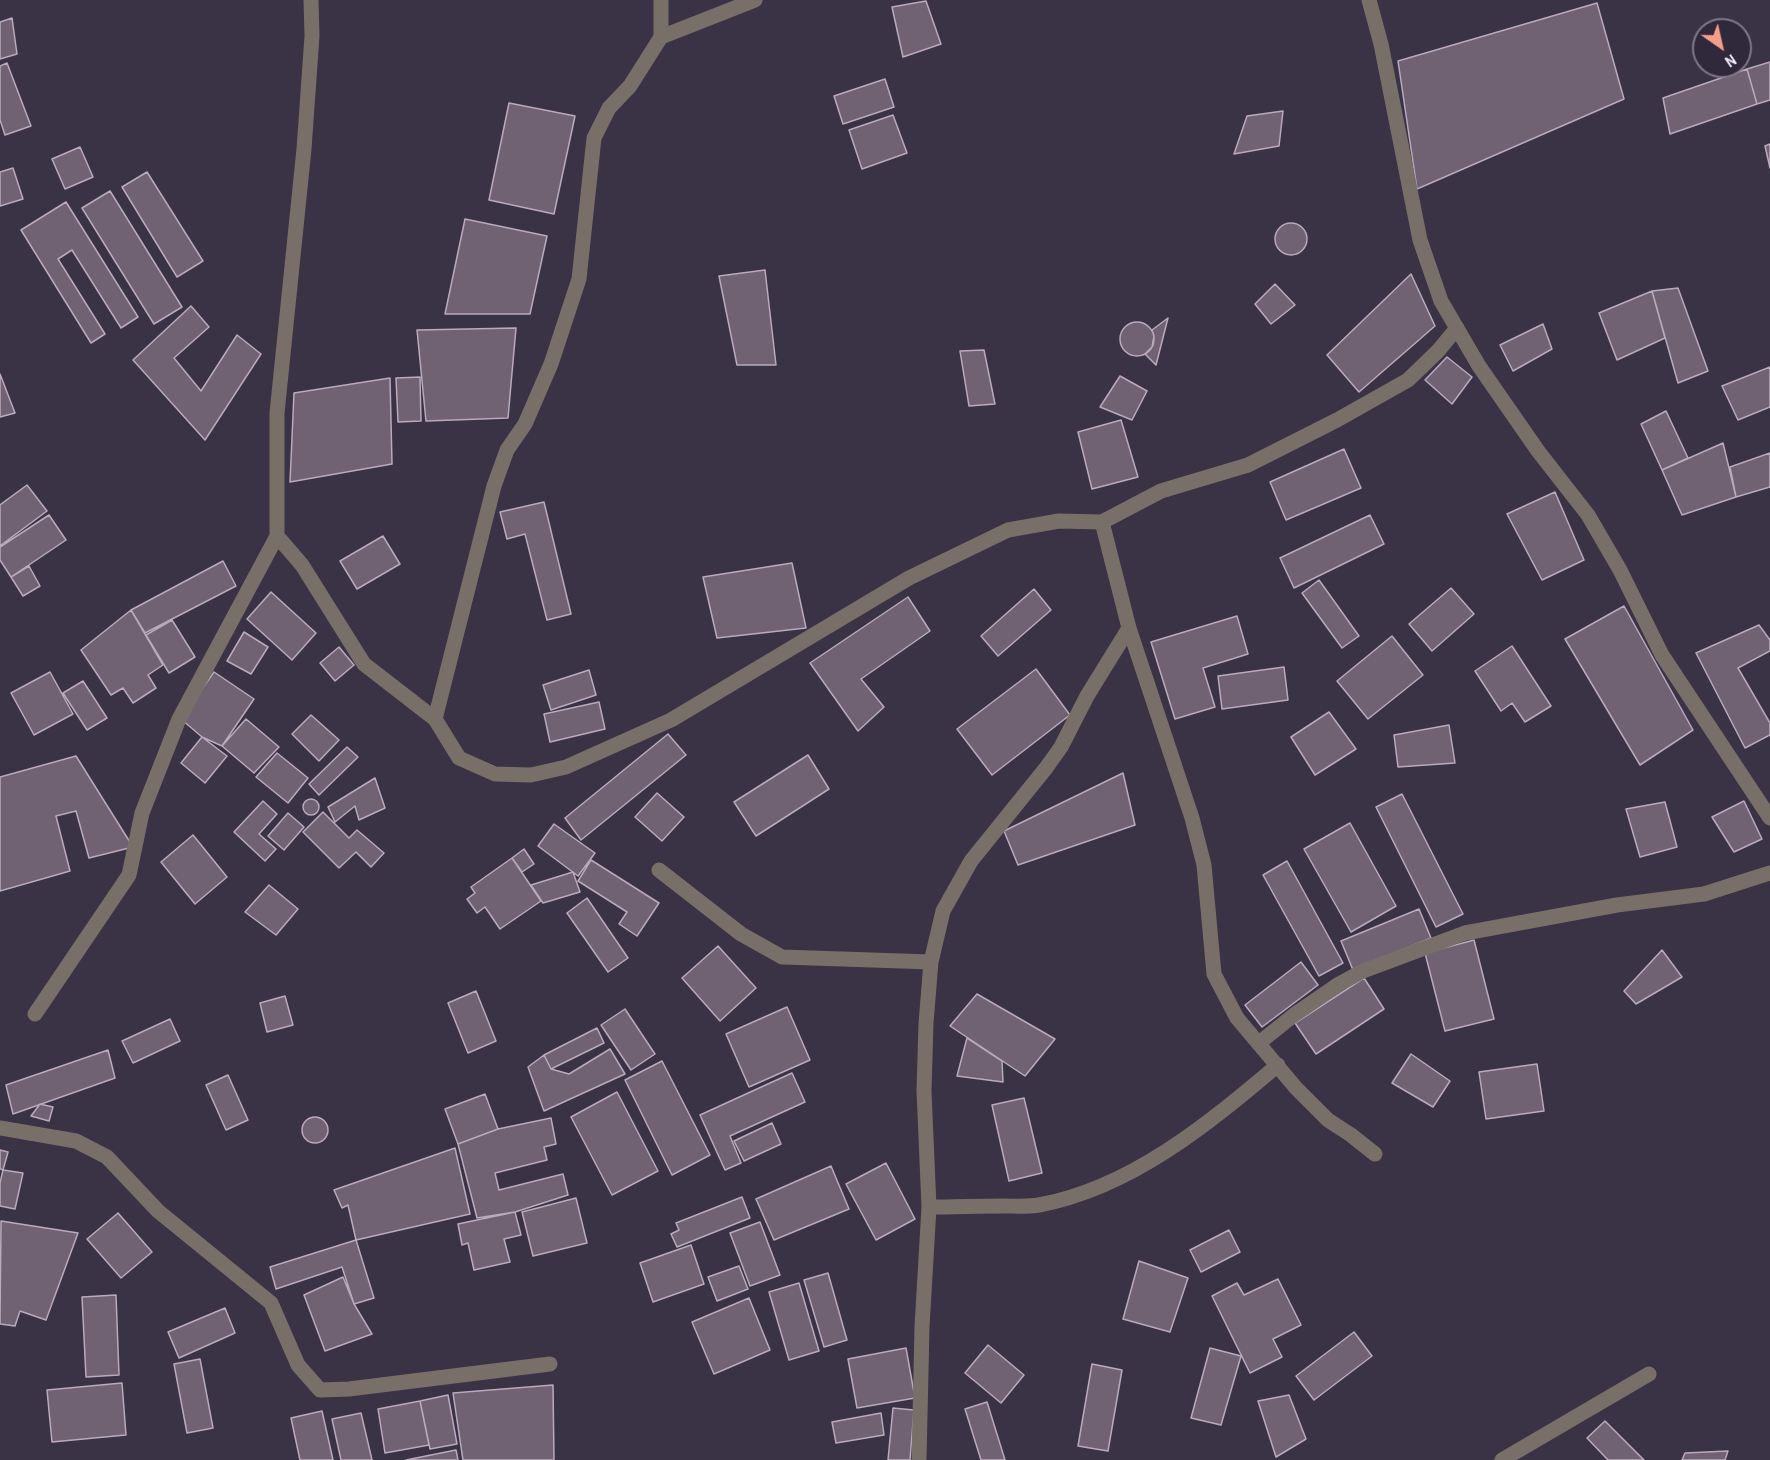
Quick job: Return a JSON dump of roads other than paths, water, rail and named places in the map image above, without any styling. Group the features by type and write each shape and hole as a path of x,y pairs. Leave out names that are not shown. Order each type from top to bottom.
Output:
{"street":[{"path":"35,1014 129,875 142,813 179,719 277,536 277,413 304,149 312,36 311,0"},
{"path":"435,719 494,486 507,450 525,423 551,364 579,279 594,138 609,108 630,86 661,37 662,0"},
{"path":"661,37 755,0"},
{"path":"1369,0 1381,44 1420,240 1441,301 1479,366 1538,451 1588,515 1620,570 1662,655 1768,811"},
{"path":"277,536 302,564 364,664 435,719 459,758 495,774 531,775 566,767 671,720 909,578 1008,530 1059,521 1102,522 1161,491 1248,465 1337,420 1408,380 1438,351 1457,328"},
{"path":"1102,522 1129,628 1192,818 1204,865 1214,974 1237,1018 1296,1088 1328,1120 1375,1154"},
{"path":"919,1460 922,1327 929,1207 924,1091 931,962 943,911 971,861 1061,747 1086,696 1129,628"},
{"path":"659,870 741,934 782,957 931,962"},
{"path":"1259,1043 1303,1009 1364,970 1465,933 1617,905 1704,894 1770,873"},
{"path":"929,1207 1038,1205 1092,1191 1181,1140 1226,1109 1278,1065"},
{"path":"0,1128 76,1141 107,1157 158,1211 271,1303 298,1365 320,1390 349,1389 550,1364"},
{"path":"1502,1460 1649,1374"}]}
